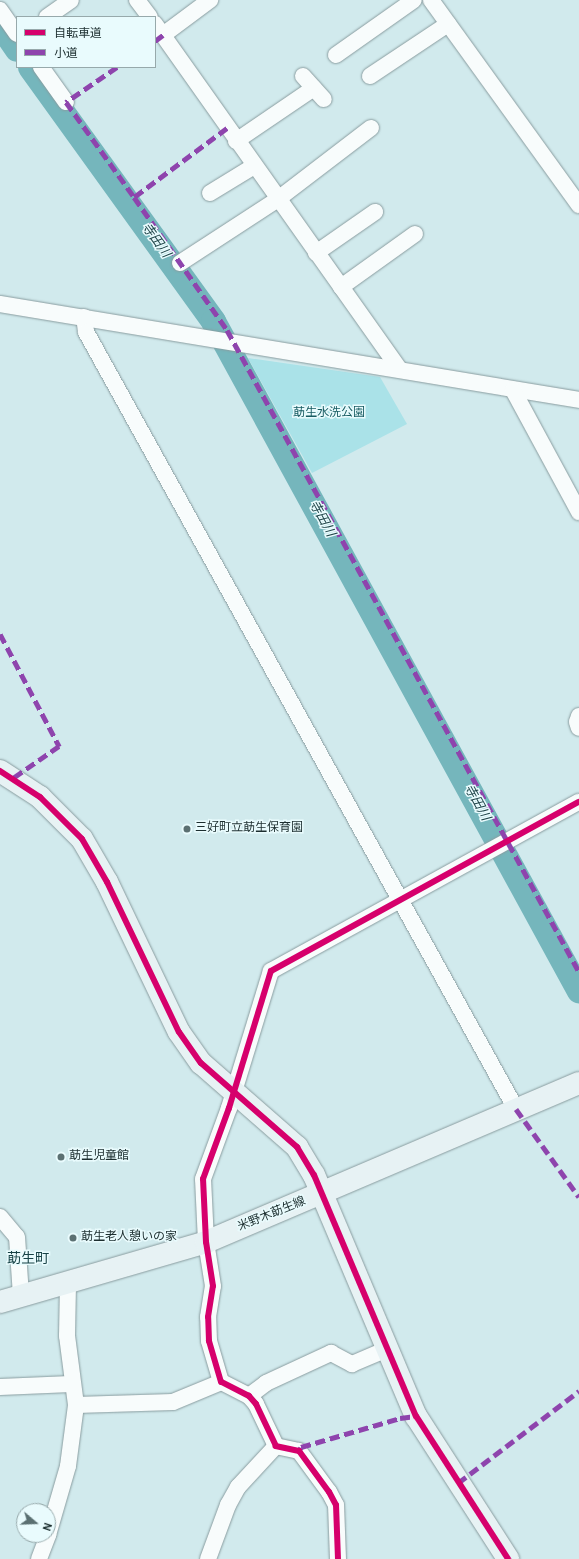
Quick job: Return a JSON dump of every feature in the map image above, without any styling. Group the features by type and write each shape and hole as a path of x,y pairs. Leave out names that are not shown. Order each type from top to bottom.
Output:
{"street":[{"path":"48,16 70,0"},
{"path":"137,0 149,16"},
{"path":"210,0 159,30 236,141 399,369"},
{"path":"336,55 414,0"},
{"path":"431,0 579,205"},
{"path":"0,10 16,33"},
{"path":"370,76 448,24"},
{"path":"42,68 66,102"},
{"path":"303,76 324,99"},
{"path":"236,141 314,88"},
{"path":"180,263 278,199 372,128"},
{"path":"210,194 254,166"},
{"path":"316,253 376,212"},
{"path":"340,287 415,234"},
{"path":"0,304 579,400"},
{"path":"84,317 86,332 516,1109"},
{"path":"513,390 579,512"},
{"path":"579,716 579,728"},
{"path":"0,771 40,797 82,839 105,877 179,1032 201,1063 234,1094 288,1137 310,1169 419,1422 508,1559"},
{"path":"338,1559 336,1505 303,1454 276,1446 256,1404 249,1396 221,1382 209,1341 208,1317 213,1286 206,1242 203,1179 234,1094 271,971 400,901 504,841 579,802"},
{"name":"米野木莇生線","path":"0,1302 206,1242 322,1194 579,1083"},
{"path":"0,1217 17,1237 21,1296"},
{"path":"56,1507 68,1466 76,1405 71,1384 68,1283"},
{"path":"249,1396 266,1382 331,1353 352,1364 387,1349"},
{"path":"76,1405 173,1402 221,1382"},
{"path":"0,1387 71,1384"},
{"path":"210,1558 228,1505 238,1487 276,1446"},
{"path":"39,1559 45,1543"}],"green space":[{"name":"莇生水洗公園","path":"248,358 380,377 407,424 312,473"}],"waterway":[{"name":"寺田川","path":"0,25 16,48"},
{"name":"寺田川","path":"31,68 213,321 579,991"}],"marked path":[{"path":"156,40 163,35"},
{"path":"116,68 66,102 134,197"},
{"path":"227,128 134,197 227,330 579,972"},
{"path":"0,634 59,746 13,778"},
{"path":"516,1109 579,1197"},
{"path":"458,1483 579,1391"},
{"path":"299,1451 301,1447 400,1418 416,1416"}],"cycle path":[{"path":"0,771 40,797 82,839 107,882 179,1032 201,1063 297,1147 314,1175 416,1416 508,1559"},
{"path":"338,1559 336,1505 329,1492 299,1451 276,1446 256,1404 249,1396 221,1382 209,1341 208,1317 213,1286 206,1242 203,1179 229,1108 271,971 579,802"}],"place":[{"name":"三好町立莇生保育園","path":"187,829"},
{"name":"莇生児童館","path":"61,1157"},
{"name":"莇生老人憩いの家","path":"73,1238"}],"district":[{"name":"莇生町","path":"28,1260"}]}
